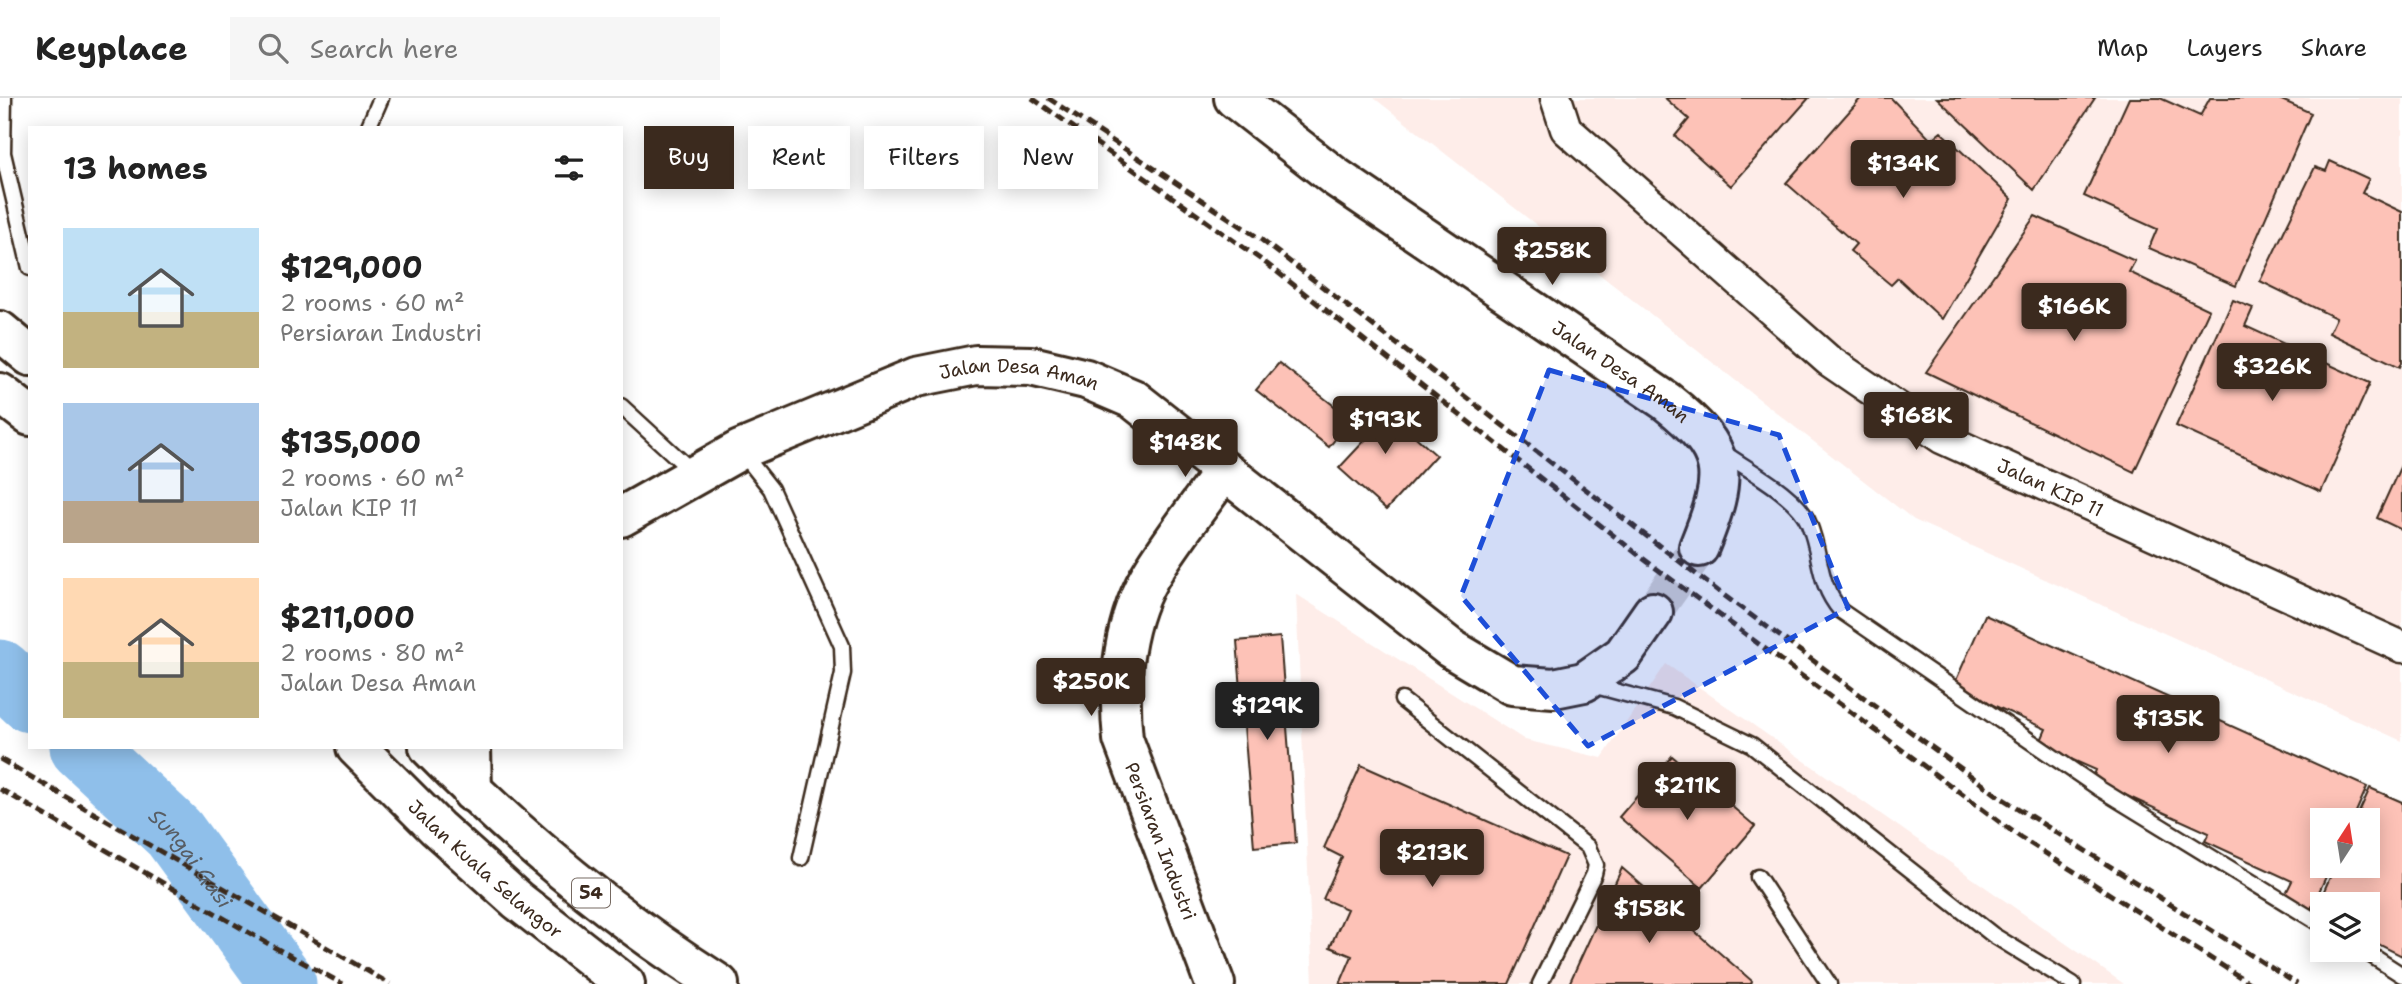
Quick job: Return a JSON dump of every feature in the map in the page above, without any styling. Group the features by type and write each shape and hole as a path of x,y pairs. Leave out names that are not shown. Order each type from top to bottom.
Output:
{"main road":[{"name":"Jalan Desa Aman","path":"1234,98 1335,176 1692,421 1711,444 1719,481 1712,514 1699,547"},
{"path":"0,331 28,354"},
{"name":"Jalan Desa Aman","path":"623,516 740,450 916,377 976,365 1031,366 1086,379 1133,399 1450,649 1512,685 1553,688 1584,682 1623,654 1653,612"},
{"path":"0,393 28,414"},
{"name":"Persiaran Industri","path":"1215,984 1123,739 1119,706 1121,673 1131,621 1153,570 1224,471"},
{"name":"Jalan Kuala Selangor","path":"358,749 437,828 517,900 625,984"},
{"name":"54","path":"431,749 472,792 568,876 660,947 719,984"},
{"path":"471,749 472,792"}],"street":[{"name":"Jalan KIP 11","path":"1556,98 1566,129 1746,290 1828,360 1942,438 2402,647"}],"lane":[{"path":"4,98 3,153 28,259"},
{"path":"369,126 381,98"},
{"path":"623,409 696,475"},
{"path":"1711,444 1800,508 1809,524 1829,597 1840,611 2100,789 2310,919"},
{"path":"740,450 771,489 842,646 843,673 801,858"},
{"path":"1584,682 1674,707 1752,745 1993,935 2073,984"},
{"path":"1402,700 1588,847 1596,864 1594,874 1540,984"},
{"path":"1758,877 1829,984"},
{"path":"2380,961 2402,975"}],"highlighted area":[{"path":"1549,370 1779,435 1848,608 1588,746 1461,596"}],"shaded area":[{"path":"1374,98 2402,98 2402,741 1914,520"},
{"path":"1296,594 1525,740 1602,758 1666,664 2124,984 1313,984"}],"building":[{"path":"1665,98 1809,98 1731,186 1675,136 1689,119"},
{"path":"1861,98 1891,98 1931,140 1941,132 2012,199 1942,319 1898,278 1891,285 1850,251 1856,244 1786,183"},
{"path":"1937,98 2095,98 2034,190"},
{"path":"2129,98 2160,98 2200,116 2210,98 2277,98 2311,113 2236,286 2149,248 2157,229 2084,196"},
{"path":"2330,161 2369,179 2362,193 2402,212 2400,367 2329,333 2336,318 2260,281 2315,167 2326,171"},
{"path":"2035,216 2135,261 2129,272 2209,310 2134,472 1926,372"},
{"path":"2233,300 2253,308 2245,326 2370,383 2321,492 2176,426"},
{"path":"1279,363 1351,419 1329,447 1256,390"},
{"path":"1372,398 1436,455 1386,510 1339,468 1369,436 1352,420"},
{"path":"2402,463 2402,530 2377,518"},
{"path":"1985,615 2367,787 2358,808 2310,808 2310,878 2325,878 2319,892 2310,892 2310,909 2284,897 2292,881 2205,841 2209,833 2092,780 2096,770 2039,745 2046,729 1953,687"},
{"path":"1280,637 1296,843 1254,847 1237,641"},
{"path":"1672,756 1755,826 1702,888 1619,817"},
{"path":"1361,765 1566,856 1509,984 1340,984 1352,956 1330,947 1347,909 1323,899 1342,857 1324,848"},
{"path":"2370,788 2402,802 2402,956 2380,945 2380,892 2323,892 2330,878 2380,878 2380,808 2361,808"},
{"path":"1622,868 1752,981 1751,984 1569,984"}],"waterway":[{"name":"Sungai Gasi","path":"0,672 28,698"},
{"name":"Sungai Gasi","path":"84,749 174,833 284,984"}],"tunnel":[{"path":"1653,612 1699,547"}],"railway":[{"path":"1032,98 1267,264 1641,557 2020,837 2251,984"},
{"path":"1048,98 1259,238 1718,591 2000,797 2297,984"},
{"path":"0,759 390,984"},
{"path":"0,789 343,984"}]}
